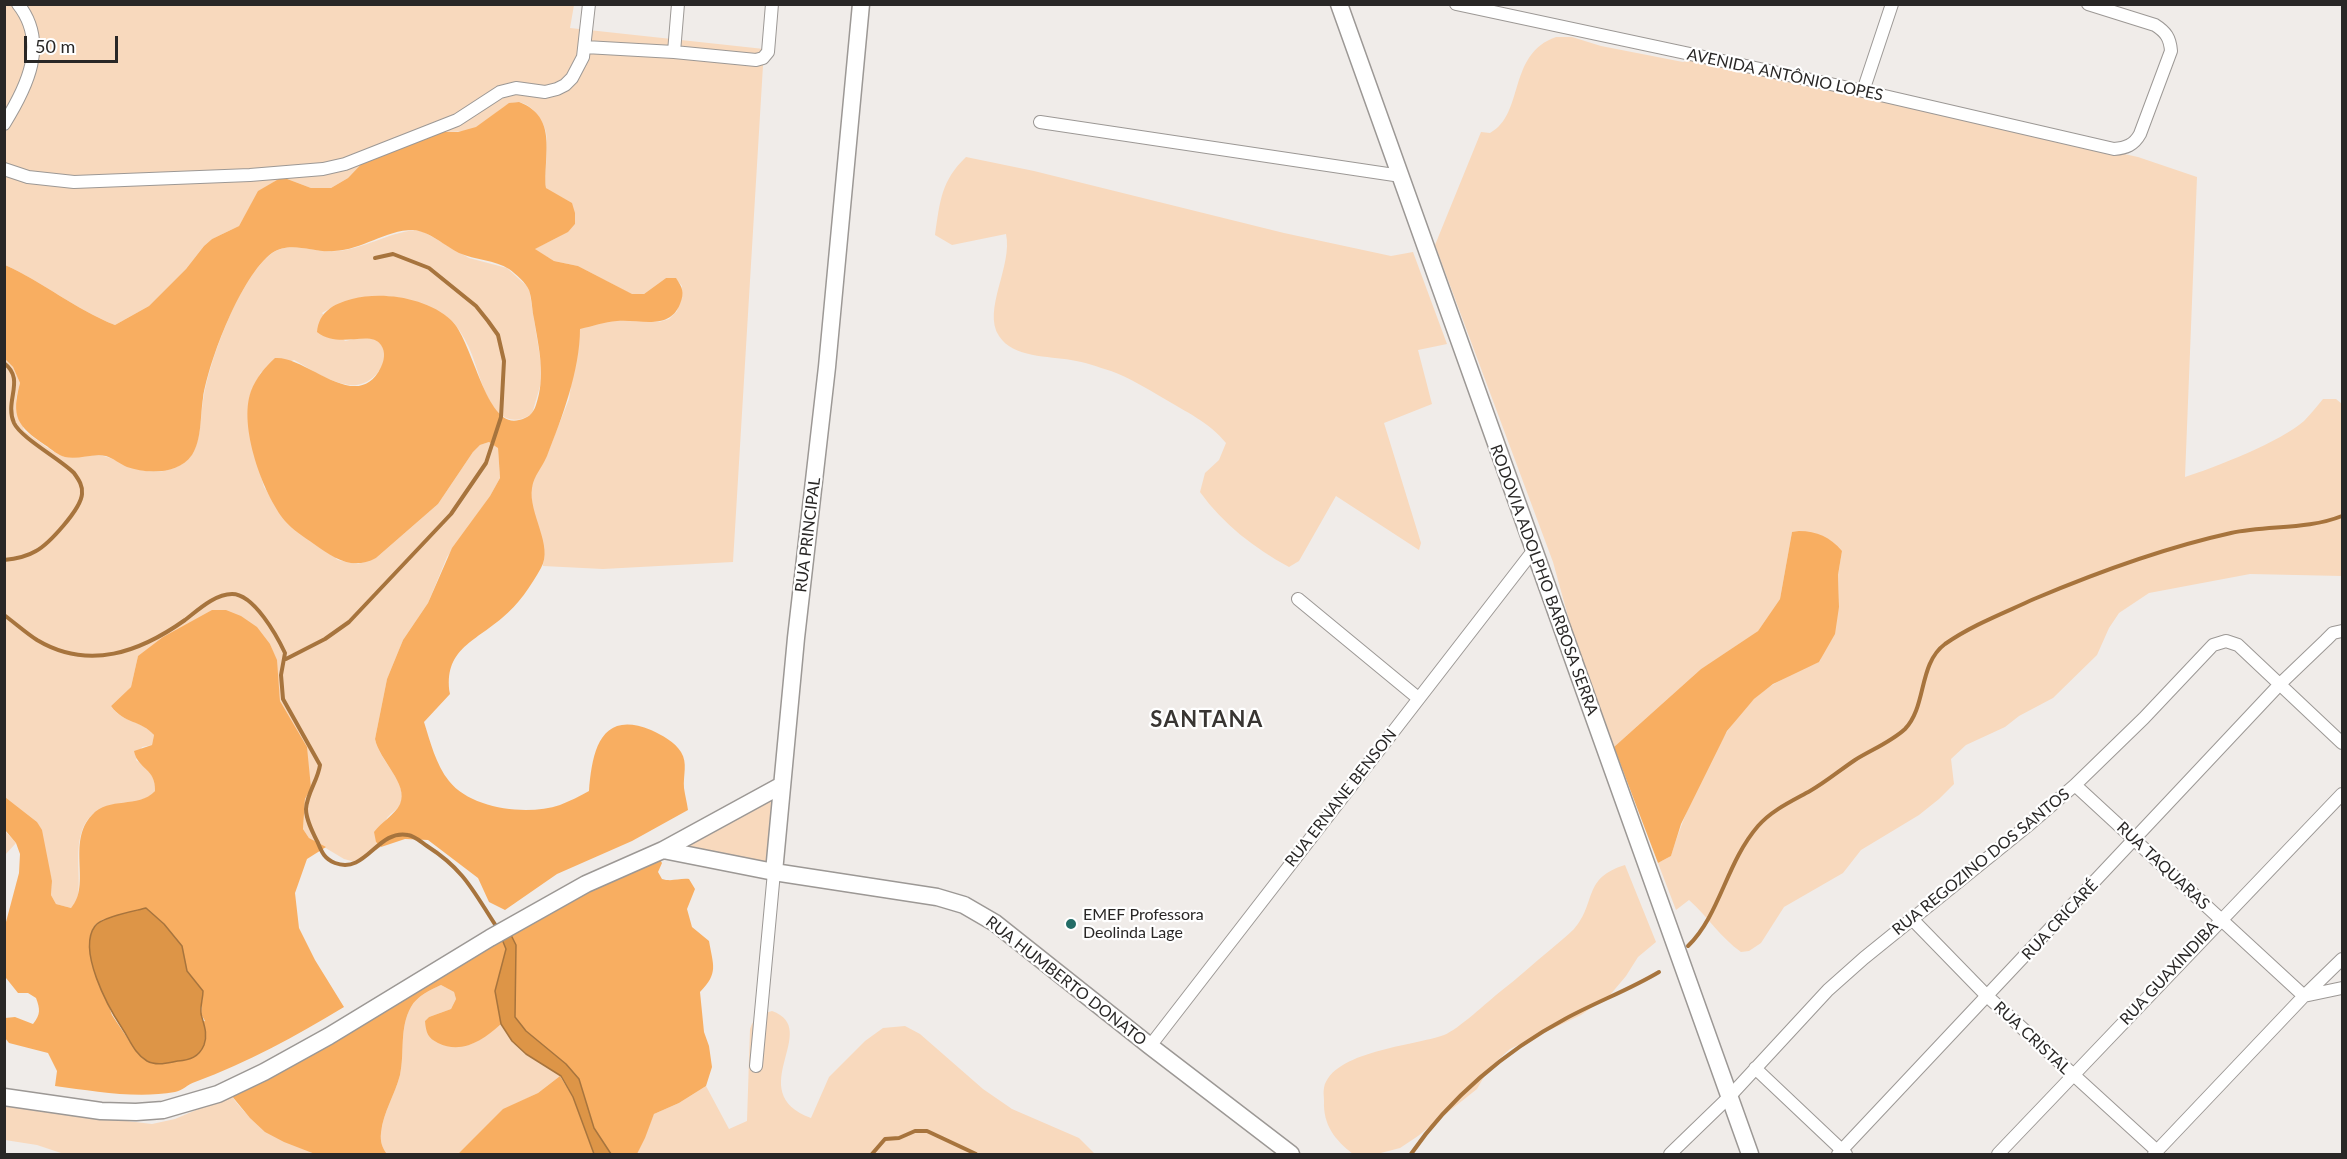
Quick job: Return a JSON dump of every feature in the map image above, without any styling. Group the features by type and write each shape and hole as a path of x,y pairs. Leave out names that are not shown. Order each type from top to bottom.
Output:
{"main road":[{"name":"RUA PRINCIPAL","path":"774,872 827,367 861,4"},
{"name":"RODOVIA ADOLPHO BARBOSA SERRA","path":"1339,4 1750,1155"},
{"path":"4,1097 101,1111 163,1110 218,1094 292,1056 516,923 607,873 663,849 782,784"},
{"name":"RUA HUMBERTO DONATO","path":"663,849 774,872 937,897 964,905 995,923 1291,1155"}],"street":[{"path":"4,124 16,107 32,68 33,38 28,20 18,4"},
{"path":"4,169 28,177 74,182 196,178 323,169 345,164 458,120 500,92 516,88 545,92 557,89 572,78 580,63 585,47 589,4"},
{"path":"674,51 678,4"},
{"path":"585,47 674,51 760,59 768,52 772,4"},
{"name":"AVENIDA ANTÔNIO LOPES","path":"1456,4 1863,91 2114,149 2124,148 2136,141 2171,51 2168,36 2155,25 2088,4"},
{"path":"1863,91 1892,4"},
{"path":"1040,122 1401,176"},
{"name":"RUA ERNANE BENSON","path":"1150,1046 1533,550"},
{"path":"1298,599 1419,698"},
{"name":"RUA CRICARÉ","path":"1842,1153 2280,684 2333,633 2343,631"},
{"name":"RUA REGOZINO DOS SANTOS","path":"1670,1155 1730,1096 1828,990 2075,785 2144,718 2213,645 2226,641 2238,645 2280,684"},
{"path":"2280,684 2343,743"},
{"name":"RUA TAQUARAS","path":"2075,785 2304,996"},
{"name":"RUA GUAXINDIBA","path":"1998,1155 2220,919 2343,794"},
{"name":"RUA PRINCIPAL","path":"756,1066 774,872"},
{"name":"RUA CRISTAL","path":"1912,919 1988,996 2156,1153"},
{"path":"2156,1153 2304,996 2343,959"},
{"path":"2304,996 2343,988"},
{"path":"1755,1068 1842,1153"}],"shaded area":[{"path":"4,5 574,5 570,28 764,49 733,562 603,569 543,566 544,549 532,507 531,490 536,473 545,460 569,399 580,328 610,321 659,322 669,319 677,311 682,286 675,278 666,278 644,294 631,294 578,266 554,261 534,249 560,236 575,224 571,204 546,188 546,132 540,119 531,108 523,103 509,104 476,128 448,132 369,156 348,178 331,188 311,188 282,177 259,191 239,226 212,239 204,246 186,269 149,306 115,325 100,319 5,265"},
{"path":"1556,37 1572,37 1601,46 1683,62 1693,60 2138,157 2197,177 2185,477 2230,461 2280,437 2304,421 2323,399 2336,399 2342,404 2342,576 2250,574 2149,593 2119,613 2109,628 2097,655 2053,698 2019,716 2005,727 1966,745 1951,759 1954,784 1939,799 1919,815 1861,850 1843,873 1784,907 1761,943 1749,951 1741,952 1689,900 1676,910 1658,863 1671,856 1685,816 1705,771 1741,712 1770,687 1820,661 1839,607 1838,575 1842,551 1792,532 1780,599 1758,631 1701,669 1614,747 1574,638 1553,562 1435,245 1481,132 1490,133 1501,124 1530,56 1541,45"},
{"path":"519,102 532,109 540,117 544,127 547,151 546,188 572,203 575,213 575,224 568,232 535,249 554,261 578,266 632,294 644,294 666,278 676,278 683,293 675,312 662,321 617,321 580,329 577,361 569,394 547,456 534,479 532,488 534,508 545,550 541,568 513,607 463,648 456,657 449,679 450,694 424,722 440,768 459,791 485,804 516,810 532,810 560,805 589,791 596,749 610,730 620,725 634,725 651,730 672,742 683,756 684,788 688,810 632,841 557,874 505,910 489,902 478,878 428,840 405,839 381,847 376,842 374,832 398,808 402,796 397,780 375,739 387,679 403,640 428,603 452,548 490,496 500,478 498,448 489,442 480,445 438,504 376,558 367,562 351,563 336,558 303,536 285,521 277,509 255,459 250,440 248,406 255,382 275,358 288,360 346,385 359,386 371,381 383,362 384,353 381,345 370,339 344,340 326,337 317,332 318,325 324,314 339,303 364,297 391,296 430,306 451,320 459,330 489,398 498,411 508,419 525,418 532,413 536,405 541,384 531,297 526,284 515,273 503,266 459,253 431,236 413,230 393,233 344,250 326,251 294,247 279,249 260,264 249,280 219,341 206,382 199,435 192,455 179,466 153,472 127,467 106,456 70,458 63,456 22,426 16,404 20,383 13,367 5,359 5,265 100,319 115,325 149,306 186,269 204,246 212,239 239,226 258,191 282,177 311,188 331,188 348,178 369,156 438,132 458,132 476,127 509,103"},
{"path":"966,157 1034,171 1284,233 1391,256 1413,252 1447,344 1418,350 1432,404 1384,423 1421,543 1419,550 1336,496 1299,561 1289,567 1240,534 1219,515 1200,492 1205,473 1219,460 1226,443 1205,423 1138,383 1118,374 1081,362 1032,355 1005,343 999,336 994,314 1007,247 1006,234 952,245 935,235 943,192 951,175"},
{"path":"415,230 424,232 469,258 507,268 529,288 543,376 532,414 519,419 508,419 499,413 485,391 467,343 452,321 417,303 389,296 362,297 322,313 345,341 366,338 380,343 384,350 382,366 369,381 360,385 349,385 334,381 294,360 261,372 249,399 250,437 264,487 287,522 338,560 358,564 376,558 438,504 480,445 489,442 498,447 500,478 447,557 428,603 403,640 387,679 375,739 402,794 400,805 387,818 377,839 376,842 381,847 355,862 344,859 309,838 303,829 305,799 311,788 280,701 276,660 270,644 138,656 131,687 111,706 121,716 144,727 154,735 152,745 142,747 136,760 153,777 155,791 136,802 105,808 96,812 88,820 80,839 77,901 71,908 56,904 51,895 52,881 37,822 5,797 5,359 13,367 20,383 16,399 24,431 45,446 66,457 102,456 143,471 168,470 182,464 193,453 198,439 208,379 228,319 248,281 271,254 295,247 328,251 347,250 395,234"},
{"path":"1799,531 1823,536 1842,551 1838,575 1839,607 1835,634 1819,662 1773,684 1754,699 1727,731 1681,824 1671,856 1658,863 1614,747 1701,669 1758,631 1780,599 1792,532"},
{"path":"212,610 226,610 241,616 257,627 270,644 277,660 280,701 307,747 311,788 305,799 303,829 309,838 326,847 307,859 295,893 299,928 315,960 344,1007 271,1048 178,1091 145,1095 55,1086 57,1071 48,1053 9,1043 5,1038 5,1018 15,1017 33,1024 39,1011 36,998 28,993 18,993 6,978 4,949 6,922 19,873 20,854 16,843 5,830 5,797 37,822 42,830 52,881 51,895 56,904 71,908 77,899 79,888 79,850 84,826 99,809 140,800 155,791 153,778 139,762 134,751 152,745 154,735 144,727 121,716 111,706 131,687 138,656 163,637","holes":["146,908 164,924 182,946 187,972 203,991 201,1014 205,1021 130,1042 112,1015 90,950 90,936 95,925 102,920"]},
{"path":"773,800 766,865 687,847"},
{"path":"4,830 16,843 5,855 4,855"},
{"path":"658,856 662,863 658,872 662,879 689,879 695,889 687,909 692,927 709,941 713,963 712,974 700,992 704,1032 712,1067 706,1086 679,1103 654,1114 637,1154 611,1154 594,1128 579,1079 526,1031 515,1017 515,993 505,923"},
{"path":"1625,865 1656,942 1638,957 1610,995 1581,1015 1510,1049 1489,1068 1477,1089 1400,1148 1377,1154 1353,1154 1341,1143 1331,1131 1324,1110 1324,1090 1330,1076 1342,1066 1358,1058 1444,1035 1457,1027 1571,932 1586,910 1596,884 1611,870"},
{"path":"146,908 164,924 182,946 187,971 203,991 201,1014 206,1037 200,1052 186,1060 154,1063 147,1061 139,1054 109,1007 92,963 90,936 95,926 111,917"},
{"path":"505,923 516,945 515,1017 526,1031 566,1064 579,1079 594,1128 611,1154 594,1154 573,1097 561,1076 526,1054 512,1041 501,1024 495,991 506,949 497,927"},
{"path":"497,927 506,949 495,991 501,1024 472,1044 447,1046 430,1037 425,1021 429,1017 451,1009 456,999 454,992 441,985 424,994 414,1003 405,1023 400,1075 382,1125 381,1142 387,1154 315,1154 265,1132 231,1095"},
{"path":"441,985 454,992 456,999 451,1009 429,1017 425,1021 467,1046 501,1024 521,1048 560,1076 538,1093 503,1110 458,1154 387,1154 382,1144 381,1133 384,1118 400,1075 407,1015 417,1000 428,991"},
{"path":"772,1011 785,1020 790,1032 781,1077 783,1093 791,1107 811,1118 829,1077 865,1041 883,1028 905,1026 920,1034 983,1089 1012,1109 1079,1138 1095,1154 637,1154 654,1114 679,1103 706,1086 729,1129 747,1121 750,1029 758,1017"},
{"path":"560,1076 573,1097 594,1154 458,1154 503,1109 538,1093"},
{"path":"231,1095 258,1124 315,1154 64,1154 37,1145 5,1140 4,1102 84,1116 152,1124 175,1119"}],"waterway":[{"path":"286,659 325,639 349,622 451,514 486,463 501,417 504,361 498,335 488,321 476,306 429,268 393,254 375,258"},
{"path":"4,363 13,376 11,406 14,423 32,442 68,467 80,483 82,491 76,508 49,541 28,555 4,560"},
{"path":"1688,946 1708,919 1738,856 1758,826 1789,802 1905,729 1917,709 1930,662 1936,652 1955,637 2034,599 2156,553 2231,533 2315,523 2342,516"},
{"path":"4,615 37,640 56,649 95,656 114,654 150,641 219,597 232,594 248,601 264,617 285,653 281,675 283,699 320,765 306,809 310,826 324,855 335,863 346,865 364,858 379,844 397,835 413,837 451,864 475,894 498,929"},
{"path":"1411,1154 1443,1114 1500,1061 1565,1019 1659,972"},
{"path":"872,1154 885,1139 899,1138 915,1131 927,1131 976,1154"}],"place":[{"name":"EMEF Professora Deolinda Lage","path":"1071,924"}],"district":[{"name":"SANTANA","path":"1207,720"}]}
